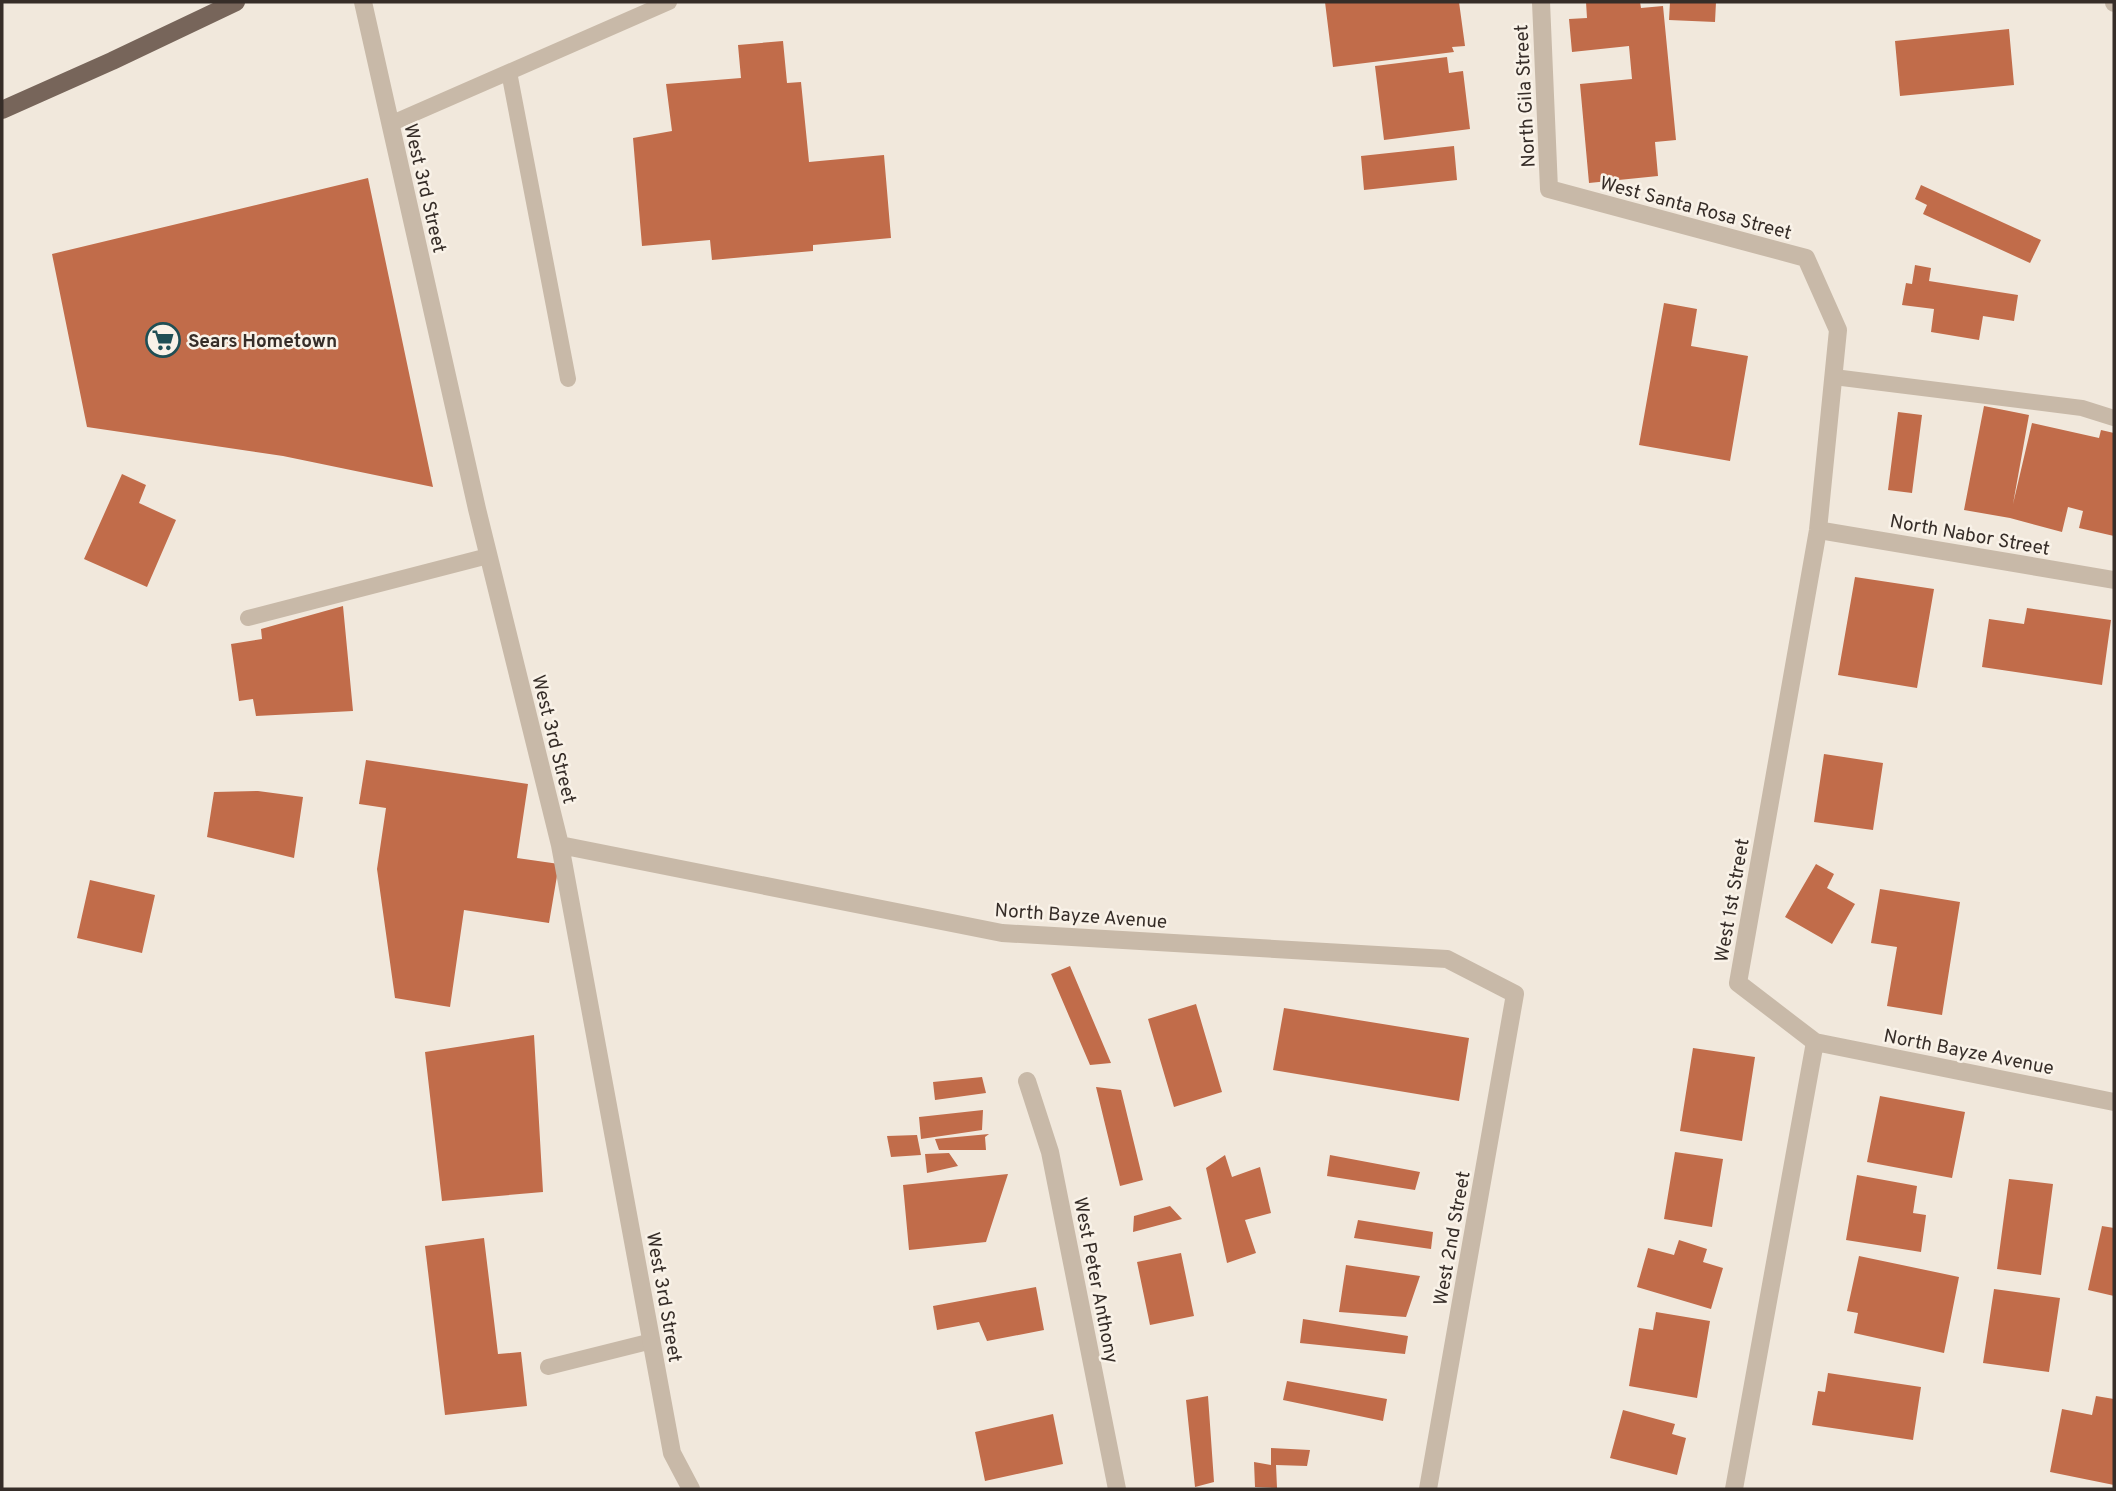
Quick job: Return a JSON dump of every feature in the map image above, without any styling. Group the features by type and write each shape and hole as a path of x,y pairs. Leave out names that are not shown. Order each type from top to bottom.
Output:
{"main road":[{"path":"2,110 236,2"}],"street":[{"name":"West 3rd Street","path":"363,2 488,556 560,845 672,1453 691,1489"},
{"name":"North Gila Street","path":"1541,2 1549,189"},
{"name":"West Santa Rosa Street","path":"1549,189 1806,258 1838,330 1818,530"},
{"name":"North Nabor Street","path":"1818,530 2114,580"},
{"name":"West 1st Street","path":"1815,1042 1738,983 1818,530"},
{"name":"North Bayze Avenue","path":"560,845 1002,933 1447,959 1516,993"},
{"name":"West 2nd Street","path":"1428,1489 1516,993"},
{"name":"North Bayze Avenue","path":"1815,1042 2114,1101"},
{"path":"1734,1489 1815,1042"},
{"name":"West Peter Anthony","path":"1027,1081 1051,1152 1117,1489"}],"lane":[{"path":"390,124 669,2"},
{"path":"509,72 568,379"},
{"path":"1834,377 2082,408 2114,418"},
{"path":"248,618 488,556"},
{"path":"548,1367 652,1341"}],"building":[{"path":"1325,2 1459,2 1465,46 1452,47 1454,52 1333,67"},
{"path":"1586,2 1640,2 1641,8 1663,6 1676,140 1655,142 1658,176 1589,183 1580,84 1632,79 1629,46 1572,52 1569,19 1587,18"},
{"path":"1670,2 1716,2 1715,22 1669,20"},
{"path":"2009,29 2014,85 1900,96 1895,41"},
{"path":"783,41 787,83 801,82 809,162 884,155 891,238 813,245 813,251 712,260 710,240 642,246 633,138 672,131 666,84 741,78 738,45"},
{"path":"1447,57 1449,73 1463,71 1470,129 1384,140 1375,66"},
{"path":"1454,146 1457,180 1364,190 1361,156"},
{"path":"368,178 433,487 283,456 87,427 52,254"},
{"path":"1921,185 2041,240 2030,263 1923,214 1927,205 1915,199"},
{"path":"1915,265 1931,268 1929,281 2018,295 2014,321 1983,316 1979,340 1931,332 1934,309 1902,305 1906,283 1912,284"},
{"path":"1664,303 1697,309 1691,346 1748,356 1730,461 1639,445"},
{"path":"1984,406 2029,415 2013,504 2032,423 2099,438 2101,430 2114,433 2114,536 2079,528 2083,511 2068,507 2062,532 2010,518 1964,510"},
{"path":"1898,412 1922,415 1912,493 1888,490"},
{"path":"122,474 146,485 139,503 176,520 147,587 84,559"},
{"path":"1855,577 1934,589 1917,688 1838,675"},
{"path":"343,606 353,711 256,716 253,699 239,701 231,644 262,639 261,629"},
{"path":"2027,608 2111,620 2102,685 1982,667 1989,619 2024,624"},
{"path":"1824,754 1883,763 1873,830 1814,822"},
{"path":"366,760 528,784 517,858 559,864 549,923 464,910 450,1007 395,998 377,869 386,808 359,804"},
{"path":"258,791 303,797 294,858 207,837 214,792"},
{"path":"1816,864 1834,874 1827,888 1855,904 1832,944 1785,917"},
{"path":"90,880 155,895 142,953 77,938"},
{"path":"1880,889 1960,902 1942,1015 1887,1006 1897,947 1871,943"},
{"path":"1070,966 1111,1063 1090,1065 1051,974"},
{"path":"1196,1004 1222,1092 1174,1107 1148,1019"},
{"path":"1284,1008 1469,1038 1459,1101 1273,1070"},
{"path":"534,1035 543,1192 442,1201 425,1052"},
{"path":"1693,1048 1755,1057 1742,1141 1680,1131"},
{"path":"982,1077 986,1093 935,1100 933,1082"},
{"path":"1096,1087 1121,1090 1143,1180 1120,1186"},
{"path":"1880,1096 1965,1112 1952,1178 1867,1162"},
{"path":"983,1110 982,1130 921,1139 919,1117"},
{"path":"989,1134 985,1137 986,1150 939,1150 935,1139"},
{"path":"917,1135 921,1155 891,1157 887,1136"},
{"path":"1675,1152 1723,1159 1712,1227 1664,1219"},
{"path":"949,1153 958,1166 927,1173 925,1154"},
{"path":"1225,1155 1232,1177 1260,1167 1271,1213 1245,1220 1256,1253 1227,1263 1206,1168"},
{"path":"1330,1155 1420,1172 1415,1190 1327,1176"},
{"path":"1008,1174 986,1242 909,1250 903,1185"},
{"path":"1857,1175 1917,1186 1913,1213 1926,1215 1921,1252 1846,1240"},
{"path":"2009,1179 2053,1184 2041,1275 1997,1269"},
{"path":"1170,1206 1182,1219 1133,1232 1134,1216"},
{"path":"1358,1220 1433,1232 1431,1249 1354,1238"},
{"path":"2102,1226 2114,1228 2114,1296 2088,1290"},
{"path":"484,1238 498,1354 521,1352 527,1406 445,1415 425,1246"},
{"path":"1679,1240 1707,1249 1703,1262 1723,1268 1711,1309 1637,1287 1648,1248 1674,1255"},
{"path":"1181,1253 1194,1316 1150,1325 1137,1262"},
{"path":"1859,1256 1959,1277 1944,1353 1854,1333 1858,1313 1847,1311"},
{"path":"1346,1265 1420,1276 1406,1317 1339,1312"},
{"path":"1036,1287 1044,1330 987,1341 979,1322 937,1330 933,1306"},
{"path":"1994,1289 2060,1298 2049,1372 1983,1363"},
{"path":"1656,1312 1710,1321 1697,1398 1629,1386 1639,1328 1653,1330"},
{"path":"1303,1319 1408,1336 1405,1354 1300,1343"},
{"path":"1828,1373 1921,1387 1913,1440 1812,1425 1818,1391 1825,1392"},
{"path":"1287,1381 1387,1399 1383,1421 1283,1400"},
{"path":"1208,1396 1214,1482 1195,1487 1186,1400"},
{"path":"2096,1396 2114,1399 2114,1485 2050,1472 2062,1409 2092,1415"},
{"path":"1623,1410 1675,1424 1672,1434 1686,1438 1677,1475 1610,1458"},
{"path":"1053,1414 1063,1464 985,1481 975,1432"},
{"path":"1271,1448 1310,1450 1307,1466 1276,1465 1277,1488 1255,1487 1254,1462 1271,1465"}],"place":[{"name":"Sears Hometown","path":"163,340"}]}
